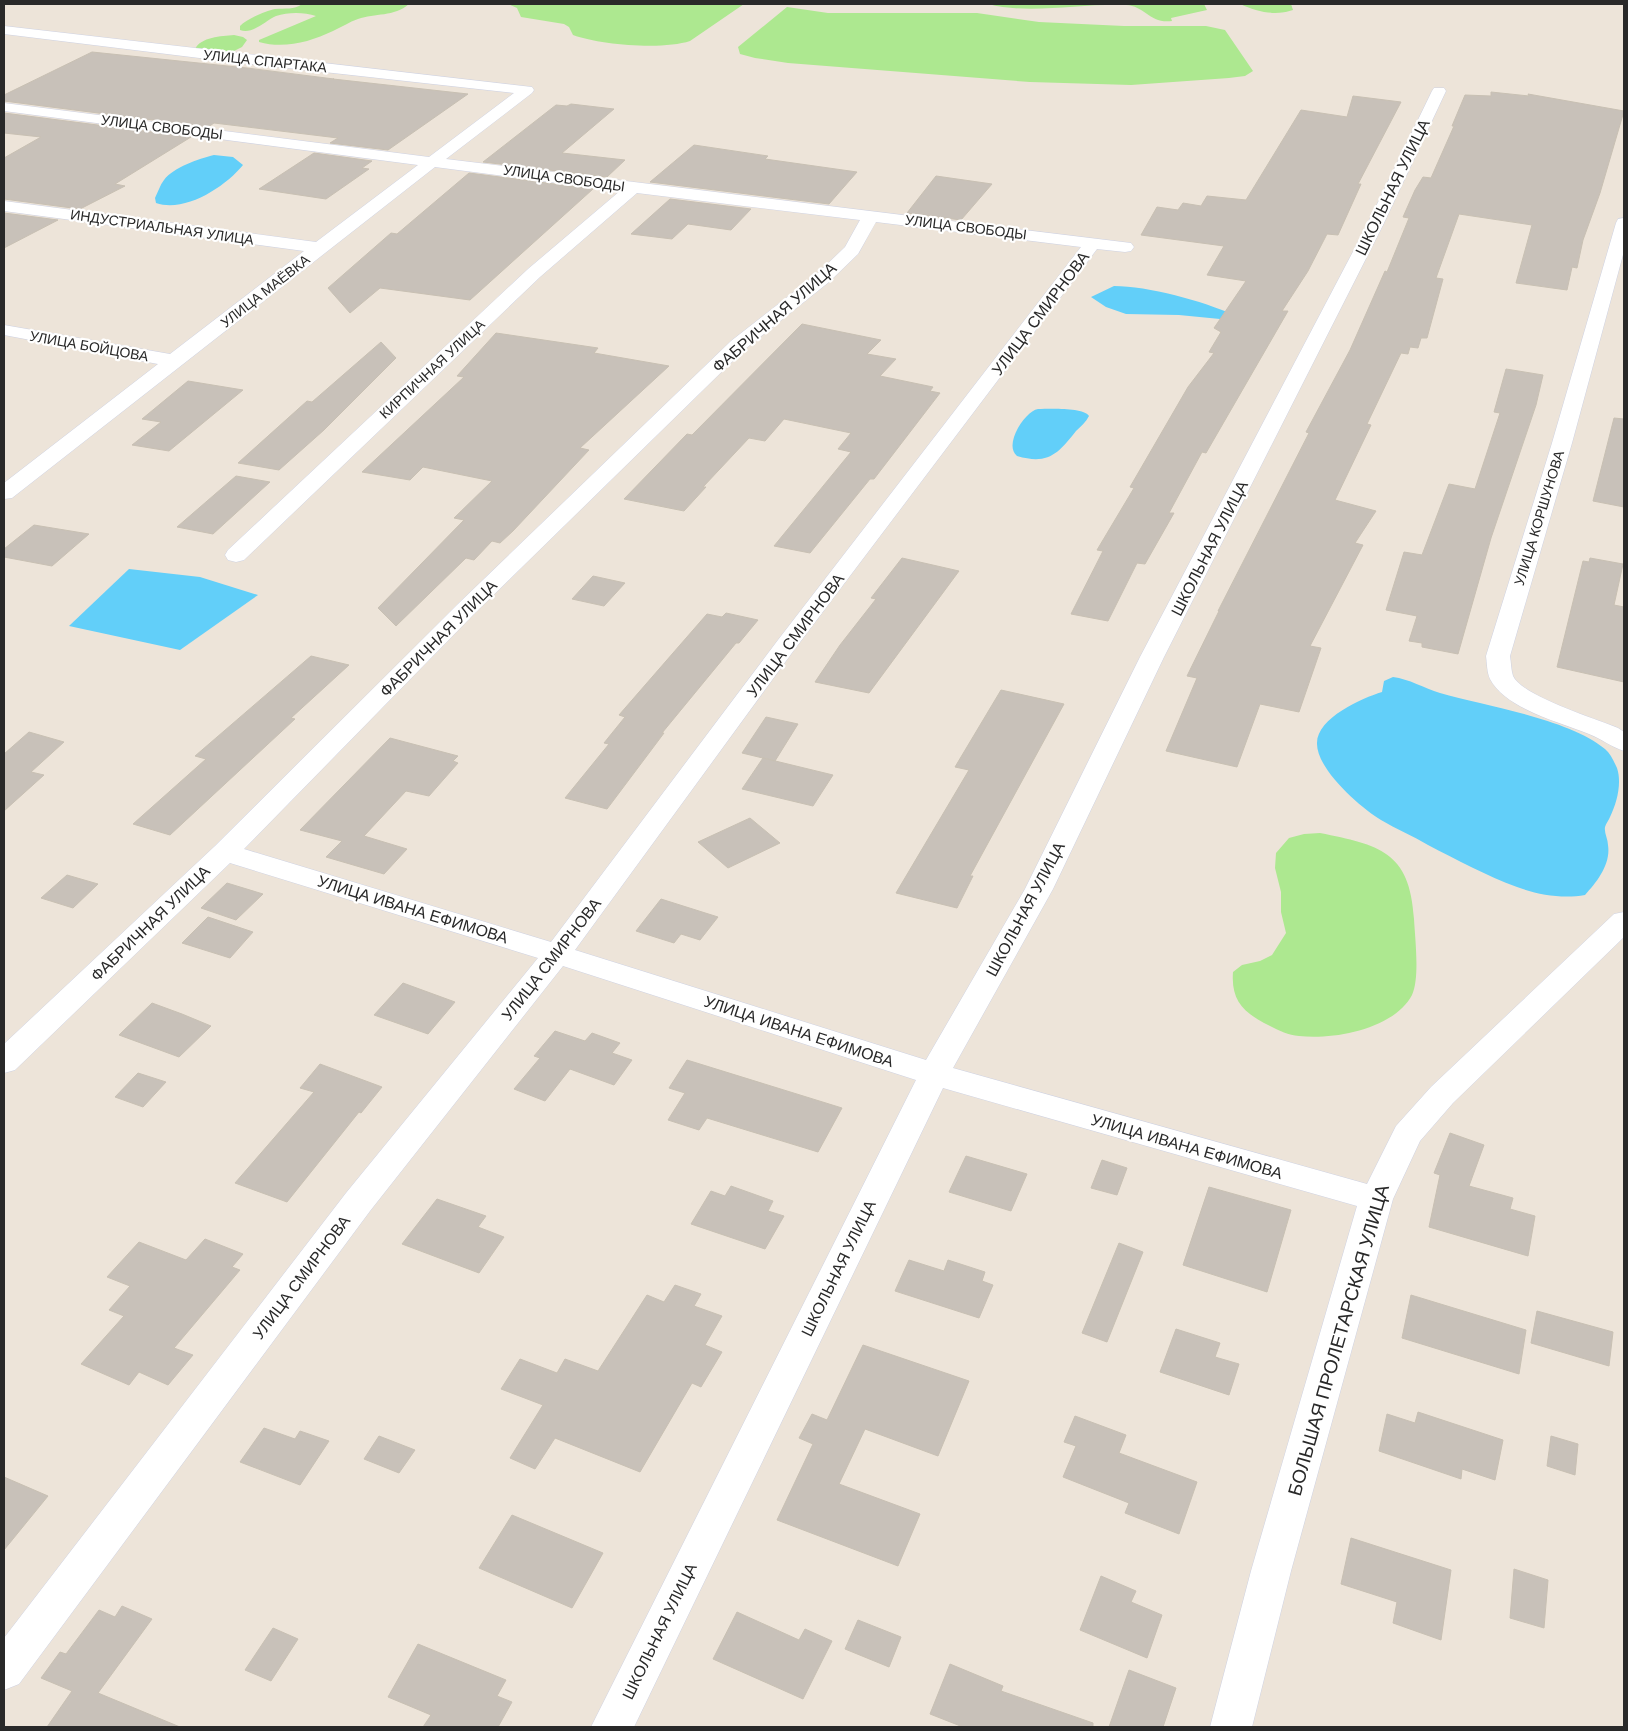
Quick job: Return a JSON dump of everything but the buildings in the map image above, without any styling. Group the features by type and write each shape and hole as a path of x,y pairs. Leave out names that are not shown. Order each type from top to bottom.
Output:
{"street":[{"name":"УЛИЦА СПАРТАКА","path":"4,30 224,57 527,90"},
{"name":"УЛИЦА МАЁВКА","path":"4,493 527,90"},
{"name":"ШКОЛЬНАЯ УЛИЦА","path":"612,1727 934,1074 1039,889 1152,657 1375,225 1439,91"},
{"name":"УЛИЦА СВОБОДЫ","path":"4,107 633,188 1125,247"},
{"name":"КИРПИЧНАЯ УЛИЦА","path":"236,555 534,273 633,188"},
{"name":"ИНДУСТРИАЛЬНАЯ УЛИЦА","path":"4,206 320,248"},
{"name":"ФАБРИЧНАЯ УЛИЦА","path":"4,1062 225,852 466,608 738,345 823,278 852,250 871,216"},
{"name":"УЛИЦА КОРШУНОВА","path":"1624,224 1562,443 1498,656 1501,677 1514,692 1542,707 1609,733 1624,743"},
{"name":"УЛИЦА СМИРНОВА","path":"4,1670 358,1202 558,954 786,645 1093,243"},
{"name":"УЛИЦА БОЙЦОВА","path":"4,330 175,361"},
{"name":"УЛИЦА ИВАНА ЕФИМОВА","path":"225,852 558,954 934,1074 1376,1199"},
{"name":"БОЛЬШАЯ ПРОЛЕТАРСКАЯ УЛИЦА","path":"1230,1727 1271,1571 1376,1199 1407,1134 1442,1095 1624,921"}],"green space":[{"path":"302,4 409,4 397,11 364,17 324,35 297,43 278,45 259,42 259,40 316,16 291,13 276,16 249,31 240,30 240,26 243,23 261,13 275,9 293,8"},
{"path":"508,4 744,4 690,41 678,44 648,46 615,44 573,35 569,27 564,24 521,17 517,8"},
{"path":"988,4 1204,4 1207,10 1171,18 1172,21 1164,21 1153,18 1138,8 1126,5 1021,9"},
{"path":"1240,4 1291,4 1293,10 1280,13 1266,12"},
{"path":"787,7 828,13 977,13 1039,22 1124,26 1206,26 1225,30 1253,71 1245,76 1229,78 1131,85 1030,82 788,63 740,54 738,47"},
{"path":"234,35 247,40 242,47 230,53 195,49 207,40"},
{"path":"1320,833 1341,837 1375,848 1388,855 1398,865 1406,879 1411,896 1416,947 1416,979 1412,995 1403,1007 1378,1024 1345,1034 1313,1037 1285,1033 1250,1014 1236,997 1233,972 1242,965 1260,961 1272,955 1286,933 1281,912 1281,892 1275,868 1276,853 1289,838 1304,834"}],"water":[{"path":"214,155 233,157 243,165 226,182 204,196 179,204 167,205 156,203 155,198 168,175 187,164"},
{"path":"1114,286 1175,295 1234,315 1220,319 1179,315 1126,314 1106,307 1091,297"},
{"path":"1038,409 1073,410 1086,413 1089,416 1064,446 1051,456 1037,459 1017,456 1013,451 1013,444 1017,429 1027,416"},
{"path":"129,569 200,577 258,595 180,650 69,626"},
{"path":"1393,677 1440,693 1526,715 1570,729 1607,751 1617,768 1619,780 1618,793 1613,811 1605,827 1608,852 1605,866 1585,895 1568,897 1525,890 1472,868 1381,820 1362,807 1341,787 1324,764 1319,753 1317,743 1319,734 1332,717 1363,699 1382,692 1384,681"}]}
